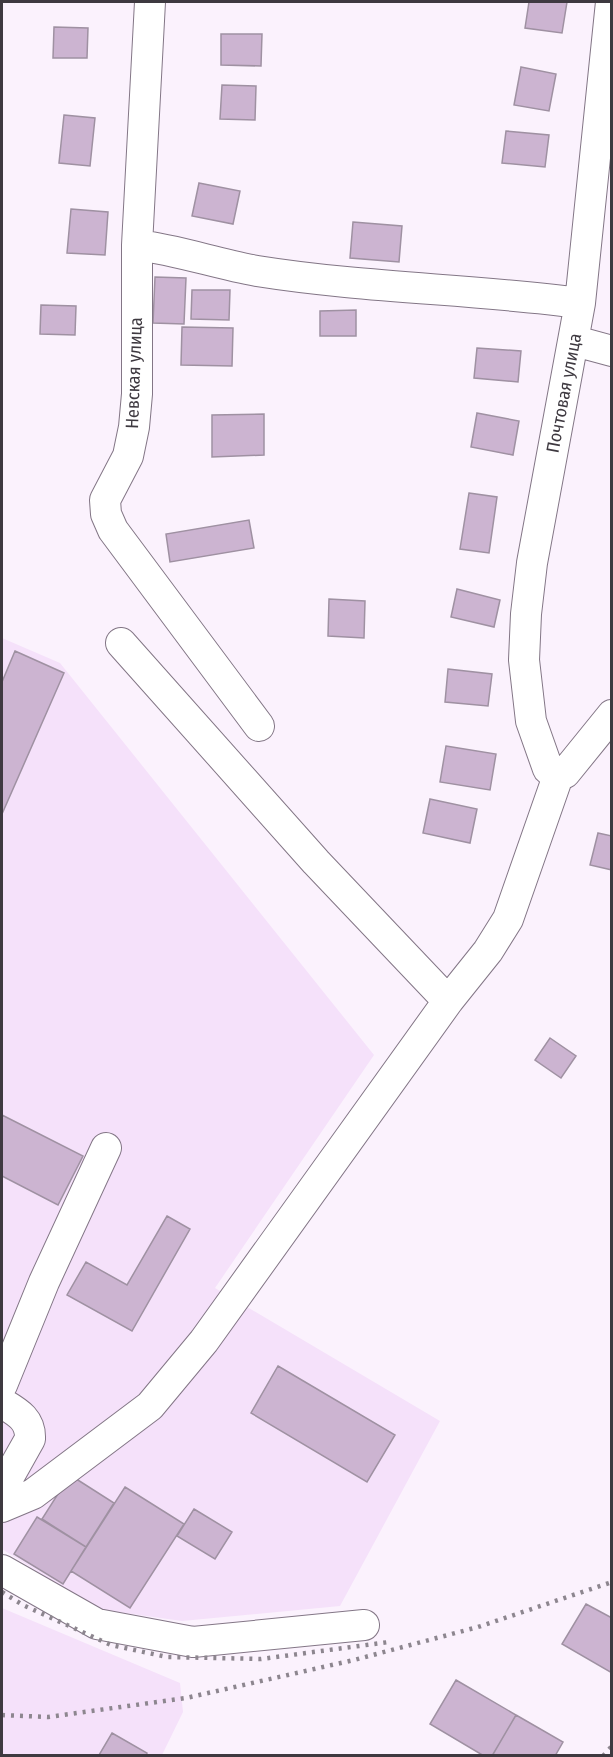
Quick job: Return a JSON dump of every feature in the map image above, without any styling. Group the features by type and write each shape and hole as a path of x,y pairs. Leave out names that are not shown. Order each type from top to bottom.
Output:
{"street":[{"name":"Невская улица","path":"150,2 137,245 137,394 128,456 105,501 106,514 113,530 258,726"},
{"name":"Почтовая улица","path":"558,776 548,769 531,721 524,660 526,614 532,563 575,341 611,2"},
{"path":"137,245 163,248 256,271 350,282 515,294 580,303"},
{"path":"575,341 612,351"},
{"path":"121,643 316,862 448,1001"},
{"path":"2,1507 33,1494 150,1406 204,1341 448,1001 488,951 507,919 519,890 558,776 565,773 612,715"},
{"path":"2,1385 44,1282 106,1148"},
{"path":"2,1402 19,1413 27,1421 31,1430 30,1439 2,1489"},
{"path":"2,1570 97,1624 194,1642 364,1625"}],"shaded area":[{"path":"2,638 60,663 374,1055 215,1288 440,1421 340,1606 182,1621 96,1609 2,1549"},
{"path":"2,1608 180,1683 183,1712 162,1755 2,1755"}],"building":[{"path":"529,2 567,2 562,33 525,28"},
{"path":"54,27 88,28 87,58 53,58"},
{"path":"221,34 262,34 261,66 221,65"},
{"path":"521,67 556,74 549,111 514,105"},
{"path":"222,85 256,86 255,120 220,119"},
{"path":"64,115 95,118 90,166 59,163"},
{"path":"506,131 549,135 545,167 502,163"},
{"path":"199,183 240,191 233,224 192,216"},
{"path":"71,209 108,212 105,255 67,253"},
{"path":"353,222 402,226 399,262 350,258"},
{"path":"155,277 186,278 184,324 153,323"},
{"path":"192,290 230,290 229,320 191,319"},
{"path":"41,305 76,306 75,335 40,334"},
{"path":"356,310 356,336 320,336 320,311"},
{"path":"182,327 233,328 232,366 181,365"},
{"path":"477,348 521,351 518,382 474,378"},
{"path":"477,413 519,421 513,455 471,447"},
{"path":"264,414 264,455 212,457 212,415"},
{"path":"469,493 497,497 489,553 460,549"},
{"path":"249,520 254,548 170,562 166,534"},
{"path":"457,589 500,600 494,627 451,617"},
{"path":"329,599 365,601 364,638 328,636"},
{"path":"15,651 64,673 2,814 2,682"},
{"path":"448,669 492,674 488,706 445,702"},
{"path":"446,746 496,754 490,790 440,782"},
{"path":"430,799 477,809 470,843 423,833"},
{"path":"598,833 612,836 612,870 590,865"},
{"path":"550,1038 576,1056 561,1078 535,1060"},
{"path":"2,1115 83,1156 58,1205 2,1176"},
{"path":"167,1216 190,1229 132,1331 67,1295 86,1262 127,1285"},
{"path":"278,1366 395,1435 367,1482 251,1413"},
{"path":"70,1475 114,1503 86,1547 42,1519"},
{"path":"125,1487 184,1524 130,1608 71,1571"},
{"path":"194,1509 232,1532 215,1559 177,1536"},
{"path":"37,1517 86,1547 63,1584 14,1554"},
{"path":"586,1604 612,1618 612,1673 562,1644"},
{"path":"456,1680 516,1715 492,1756 484,1756 430,1724"},
{"path":"516,1715 563,1742 555,1756 492,1756"},
{"path":"112,1733 147,1753 146,1756 99,1755"}],"railway":[{"path":"2,1715 48,1717 186,1698 354,1660 478,1627 612,1582"},
{"path":"2,1592 23,1605 111,1645 167,1657 261,1659 389,1642"},
{"path":"603,1756 612,1746"}]}
